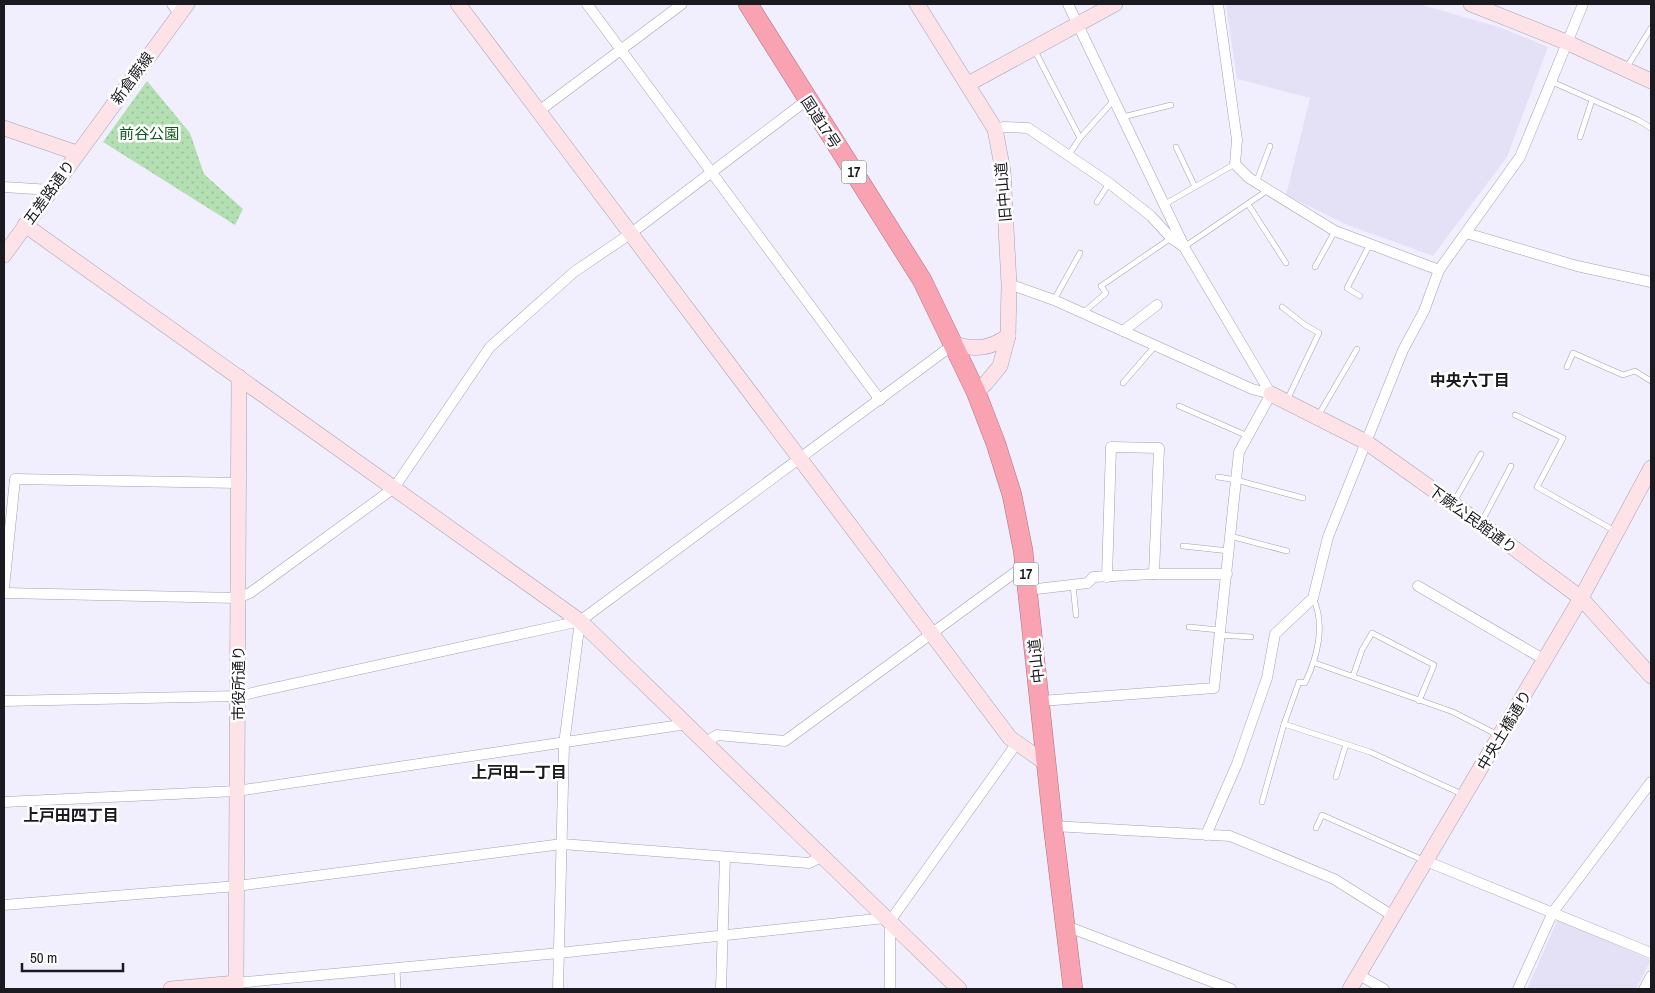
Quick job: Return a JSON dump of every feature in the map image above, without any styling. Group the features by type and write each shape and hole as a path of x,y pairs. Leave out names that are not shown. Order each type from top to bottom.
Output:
{"highway":[{"name":"国道17号","path":"748,4 922,280 954,344"},
{"name":"中山道","path":"954,344 976,392 996,444 1012,494 1025,565 1053,826 1073,989"}],"street":[{"path":"458,4 1010,738 1047,764"},
{"path":"587,4 880,400"},
{"path":"539,111 682,4"},
{"name":"旧中山道","path":"917,4 994,129 1006,201 1009,284 1008,336 1000,366 976,392"},
{"path":"1068,4 1184,247 1271,394"},
{"path":"968,84 1115,4"},
{"path":"1218,4 1237,140 1235,164 1256,183 1335,231 1439,270"},
{"path":"1471,4 1566,42 1651,81"},
{"path":"1206,835 1237,764 1267,678 1275,634 1313,598 1328,537 1403,350 1424,311 1439,270 1520,157 1583,4"},
{"name":"新倉蕨線","path":"78,153 180,7"},
{"path":"4,593 238,598 250,593 394,488 490,347 574,272 630,234 807,100"},
{"path":"994,129 1004,126 1028,128 1109,183 1151,216 1171,238 1184,247"},
{"path":"4,128 78,153"},
{"name":"五差路通り","path":"4,255 78,153"},
{"path":"4,187 51,190"},
{"path":"25,225 580,621 960,989"},
{"path":"1466,233 1577,266 1651,282"},
{"path":"1009,284 1054,300 1252,389 1271,394"},
{"path":"1123,331 1157,305"},
{"path":"4,701 238,696 580,621 954,344 968,348 989,347 1008,336"},
{"name":"市役所通り","path":"236,986 239,377"},
{"path":"1041,701 1214,688 1239,452 1271,394"},
{"name":"下蕨公民館通り","path":"1271,394 1286,403 1318,416 1366,442 1480,523 1581,598 1651,676"},
{"path":"1107,577 1111,447 1159,448 1154,574"},
{"name":"中央土橋通り","path":"1350,989 1581,598 1650,471"},
{"path":"4,588 15,479 238,483"},
{"path":"705,743 717,735 785,741 1025,565"},
{"path":"1028,590 1088,583 1093,577 1154,574 1227,574"},
{"path":"1418,586 1545,660"},
{"path":"558,989 564,744 580,621"},
{"path":"4,802 237,791 564,744 687,724"},
{"path":"890,989 888,920 1017,743"},
{"path":"1518,989 1553,912 1651,782"},
{"path":"1053,826 1230,836 1334,879 1393,916"},
{"path":"4,905 237,886 562,844 809,863 823,856"},
{"path":"722,989 725,857"},
{"path":"1426,861 1651,953"},
{"path":"171,989 236,986 397,968 888,920"},
{"path":"1066,926 1231,989"},
{"path":"1359,975 1384,989"},
{"path":"1644,989 1651,976"}],"lane":[{"path":"1625,69 1651,28"},
{"path":"1033,49 1080,138"},
{"path":"1550,81 1638,120 1651,128"},
{"path":"1068,156 1080,138 1114,100"},
{"path":"1580,137 1592,100"},
{"path":"1122,117 1171,105"},
{"path":"1176,146 1195,187"},
{"path":"1256,183 1270,146"},
{"path":"1165,204 1235,164"},
{"path":"1096,202 1109,183"},
{"path":"1184,247 1268,190"},
{"path":"1248,204 1286,262"},
{"path":"1315,267 1335,231"},
{"path":"1083,313 1106,293 1101,286 1171,238"},
{"path":"1360,296 1347,288 1370,244"},
{"path":"1054,300 1080,253"},
{"path":"1282,307 1305,325 1319,333 1286,403"},
{"path":"1122,383 1156,346"},
{"path":"1318,416 1357,349"},
{"path":"1567,367 1573,353 1623,375 1635,371 1651,381"},
{"path":"1179,406 1248,436"},
{"path":"1515,415 1563,438 1537,487 1617,532"},
{"path":"1453,504 1481,454"},
{"path":"1480,523 1511,466"},
{"path":"1218,478 1236,480 1302,498"},
{"path":"1230,536 1287,550"},
{"path":"1183,546 1229,552"},
{"path":"1073,585 1076,615"},
{"path":"1262,802 1284,724 1299,682 1305,683 1315,663 1319,638 1318,609 1313,598"},
{"path":"1189,626 1250,637"},
{"path":"1353,676 1362,650 1372,633 1434,665 1419,701"},
{"path":"1315,663 1453,712 1500,736"},
{"path":"1284,724 1370,752 1465,796"},
{"path":"1336,777 1346,744"},
{"path":"1316,828 1322,815 1426,861"},
{"path":"397,968 398,989"}],"shaded area":[{"path":"1226,4 1419,4 1502,28 1548,47 1507,157 1433,256 1345,224 1286,195 1310,98 1237,79"},
{"path":"1558,919 1651,960 1636,989 1527,989"}],"green space":[{"name":"前谷公園","path":"147,81 190,133 204,174 243,209 235,225 103,142"}],"district":[{"name":"中央六丁目","path":"1470,380"},
{"name":"上戸田一丁目","path":"519,772"},
{"name":"上戸田四丁目","path":"71,815"}]}
